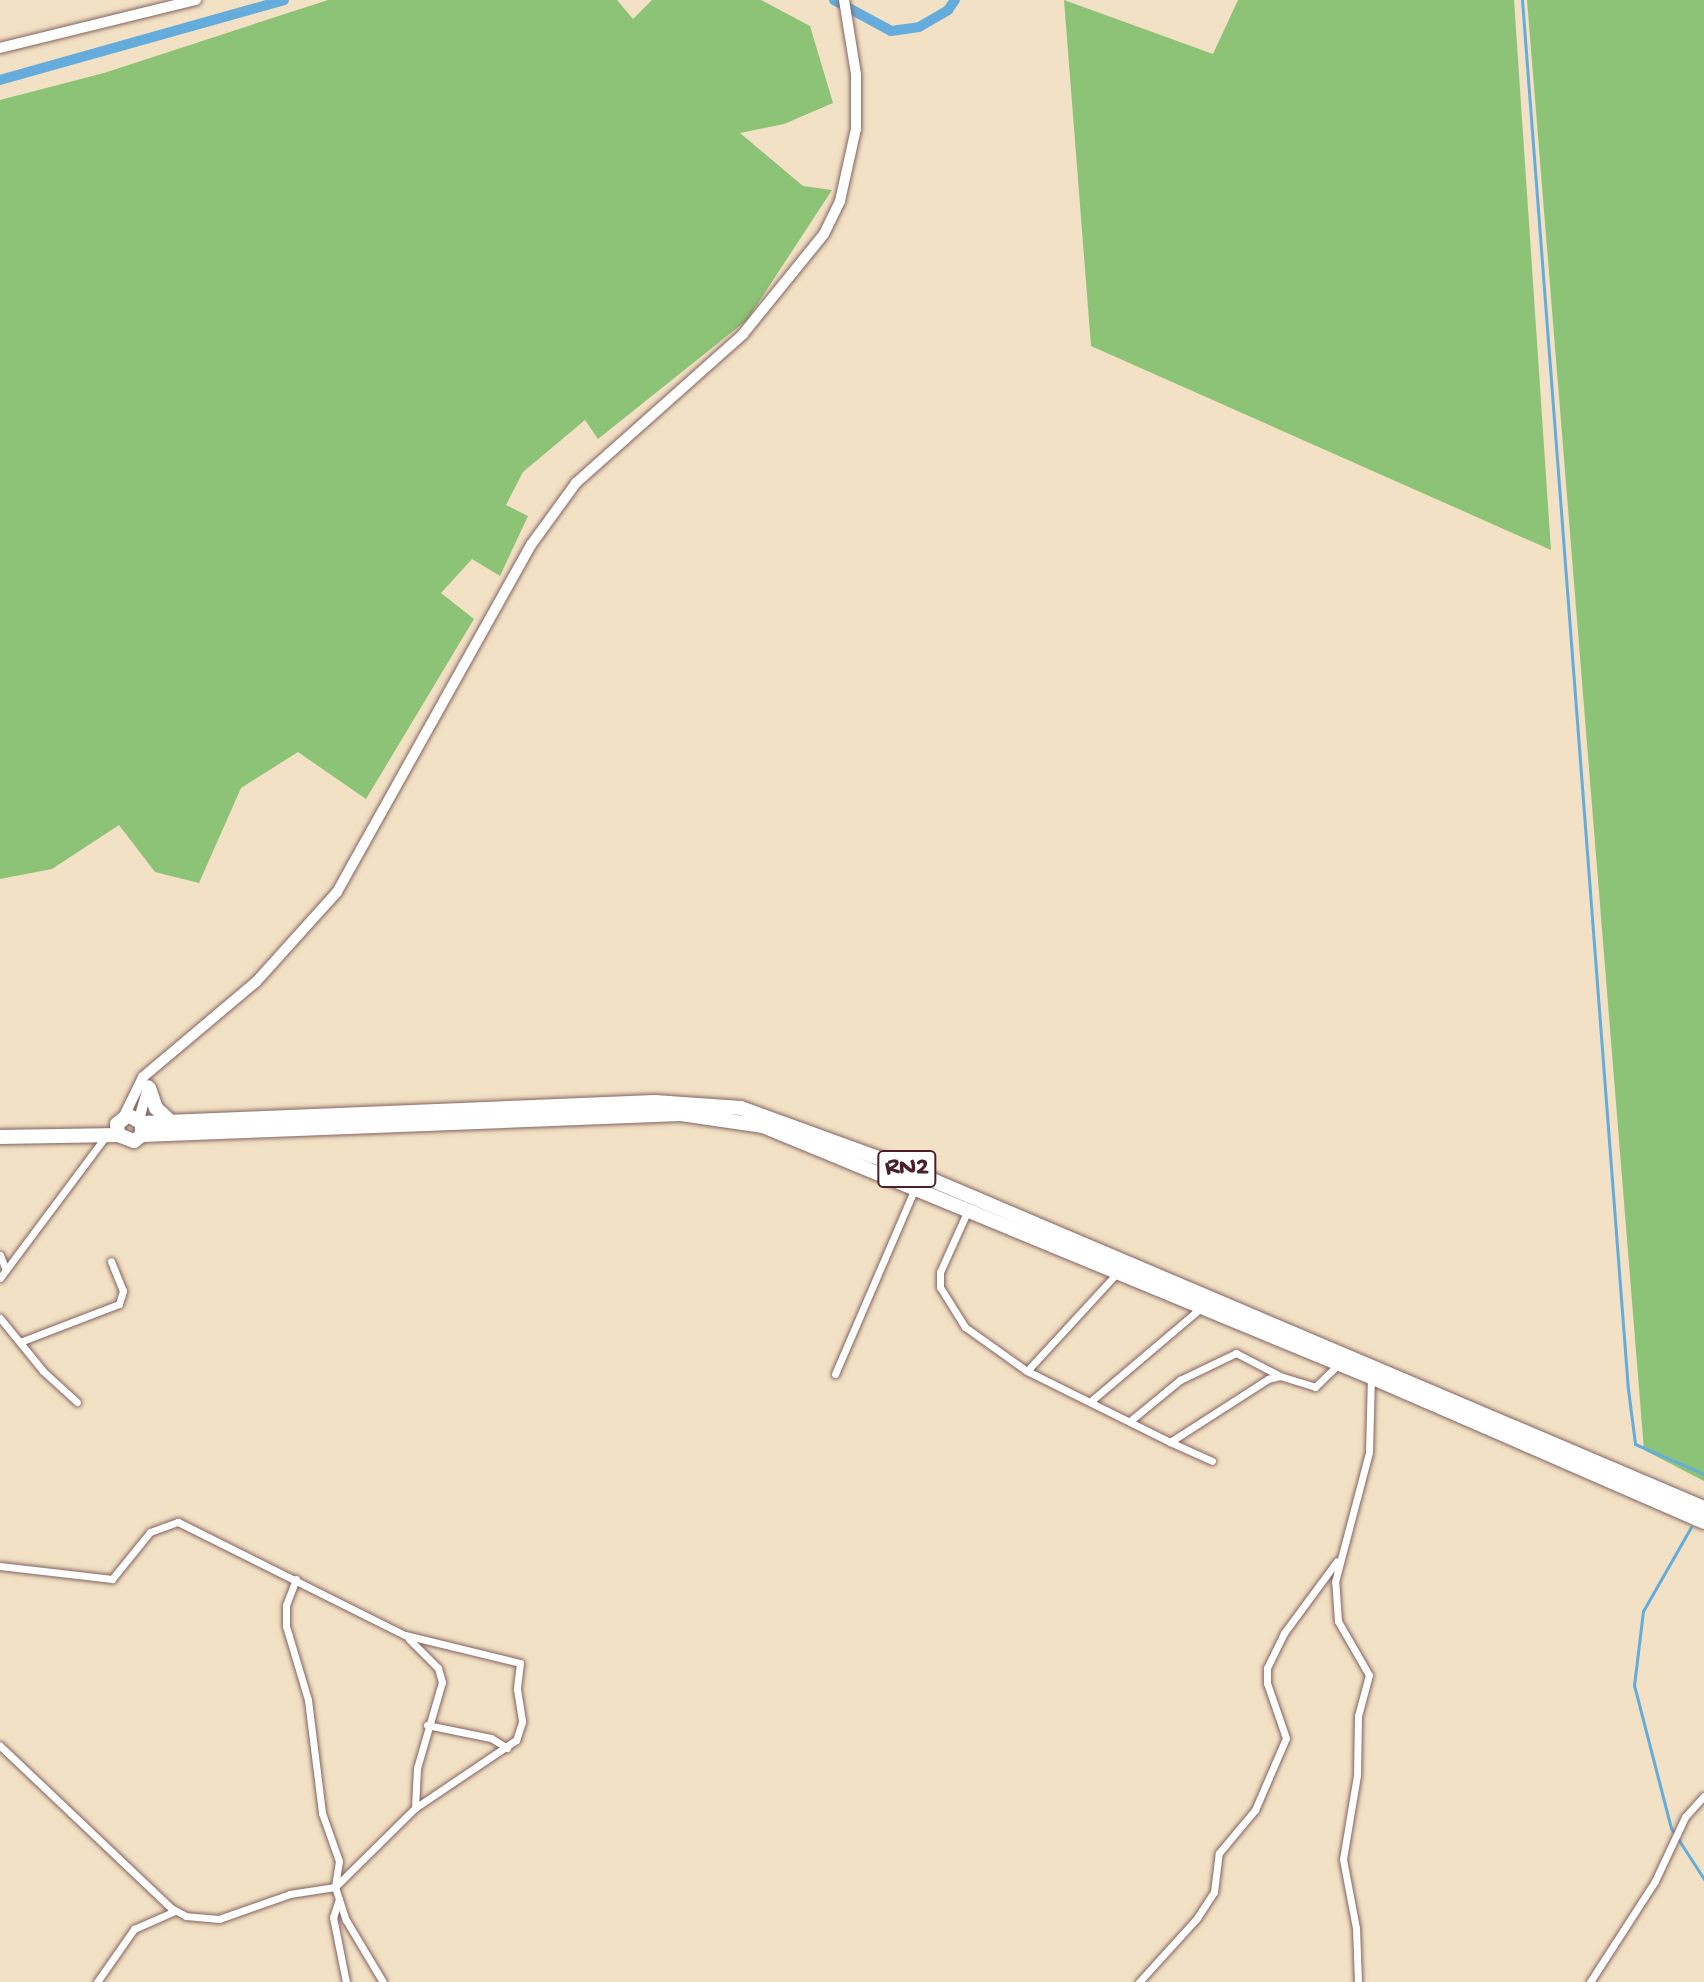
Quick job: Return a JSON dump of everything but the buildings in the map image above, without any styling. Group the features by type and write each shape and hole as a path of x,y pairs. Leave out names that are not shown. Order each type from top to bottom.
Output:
{"highway":[{"path":"149,1088 156,1108 172,1123"},
{"name":"RN2","path":"0,1137 84,1134 172,1123 655,1102 741,1108 892,1163 1704,1508"},
{"name":"RN2","path":"127,1127 681,1114 763,1126 916,1186 1371,1377 1704,1522"}],"street":[{"path":"0,48 196,0"},
{"path":"127,1127 136,1086 256,982 337,892 531,545 569,492 743,334 824,234 840,201 856,129 856,74 845,1"},
{"path":"0,1278 76,1183 127,1127 149,1088 154,1068"},
{"path":"835,1374 916,1186"},
{"path":"968,1210 940,1272 940,1287 965,1327 1027,1371 1212,1461"},
{"path":"0,1255 6,1270"},
{"path":"20,1342 119,1304 123,1291 111,1261"},
{"path":"1027,1371 1118,1272"},
{"path":"1091,1401 1202,1307"},
{"path":"0,1318 77,1402"},
{"path":"1130,1421 1180,1380 1236,1353 1280,1376 1315,1387 1339,1364"},
{"path":"1170,1442 1268,1379 1280,1376"},
{"path":"1358,1982 1356,1928 1343,1859 1359,1763 1358,1716 1369,1675 1338,1621 1338,1559 1369,1452 1371,1377"},
{"path":"0,1566 112,1579 150,1532 174,1522 296,1579 405,1635 520,1663 521,1732 507,1748 415,1808 335,1887 290,1894 219,1919 175,1911 0,1746"},
{"path":"1139,1982 1197,1918 1214,1892 1219,1853 1255,1810 1286,1738 1267,1683 1267,1668 1284,1633 1338,1559"},
{"path":"296,1579 286,1605 286,1626 308,1700 322,1813 339,1861 335,1887 346,1920 383,1982"},
{"path":"405,1635 441,1675 427,1725 415,1808"},
{"path":"427,1725 491,1738 507,1748"},
{"path":"1590,1982 1655,1881 1685,1817 1704,1796"},
{"path":"339,1896 333,1917 346,1982"},
{"path":"97,1982 134,1929 175,1911"}],"green space":[{"path":"328,0 617,0 633,19 652,0 761,0 810,26 833,103 784,124 740,133 803,186 832,190 747,320 598,439 585,420 523,472 506,505 528,516 500,576 472,559 441,593 474,619 366,799 298,752 241,788 199,883 155,872 119,825 52,869 0,879 0,100 104,73"},
{"path":"1064,0 1213,54 1238,0 1514,0 1551,550 1091,346"},
{"path":"1527,0 1704,0 1704,1481 1644,1450"}],"waterway":[{"path":"0,80 284,0"},
{"path":"834,0 891,31 919,27 948,10 955,0"},
{"path":"1522,0 1628,1389 1635,1444 1704,1474"},
{"path":"1691,1527 1643,1611 1634,1685 1671,1828 1704,1879"}]}
